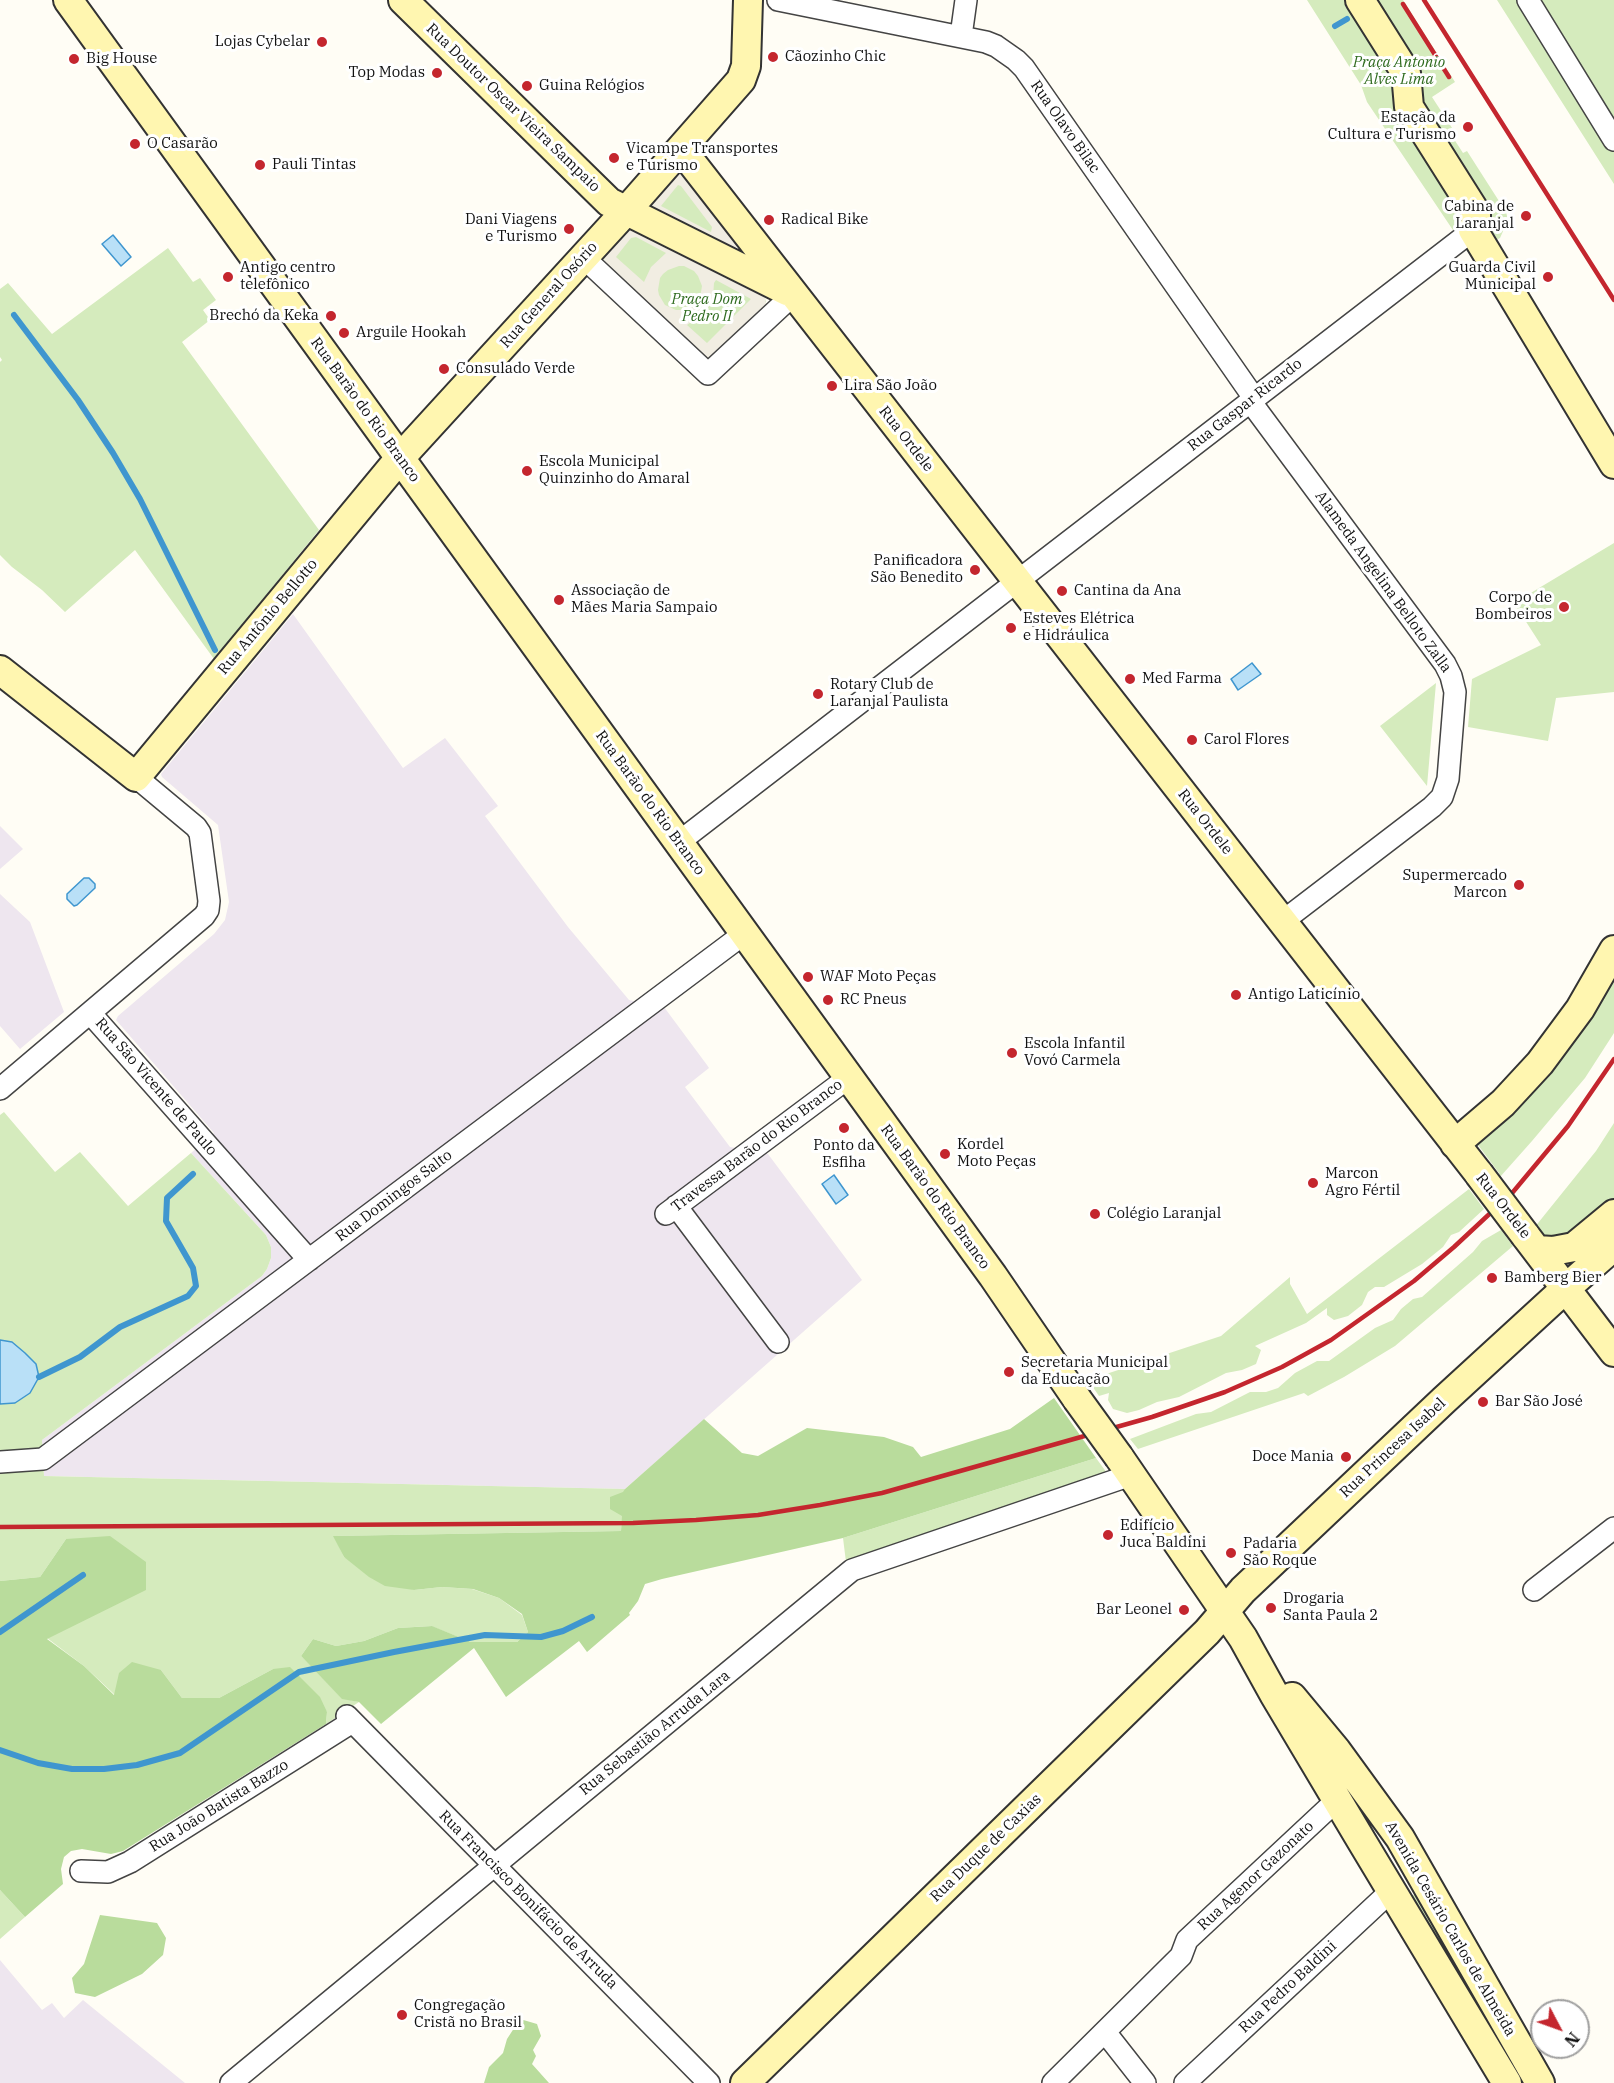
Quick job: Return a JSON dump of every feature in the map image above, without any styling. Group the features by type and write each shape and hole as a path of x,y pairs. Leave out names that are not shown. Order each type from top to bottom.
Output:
{"main road":[{"name":"Rua Barão do Rio Branco","path":"68,0 993,1276 1225,1611"},
{"name":"Rua Doutor Oscar Vieira Sampaio","path":"403,0 609,202 626,211"},
{"name":"Rua General Osório","path":"400,458 626,211 744,74 748,0"},
{"path":"1360,0 1406,73 1410,107 1476,213 1473,230 1614,464"},
{"path":"681,149 794,294"},
{"path":"626,211 794,294"},
{"name":"Rua Ordele","path":"794,294 1283,921 1614,1352"},
{"name":"Rua Antônio Bellotto","path":"136,777 400,458"},
{"name":"Rua São Vicente de Paulo","path":"0,670 136,777"},
{"path":"1455,1144 1503,1102 1540,1064 1580,1009 1614,950"},
{"path":"1531,1242 1553,1251 1574,1247 1614,1214"},
{"name":"Rua Princesa Isabel","path":"1225,1611 1251,1582 1614,1246"},
{"name":"Avenida Cesário Carlos de Almeida","path":"1225,1611 1507,2083"},
{"name":"Rua Duque de Caxias","path":"745,2083 1198,1641 1225,1611"},
{"name":"Avenida Cesário Carlos de Almeida","path":"1243,1638 1336,1750 1400,1838 1540,2083"},
{"path":"1391,1891 1417,1866"},
{"path":"1490,2054 1515,2039"}],"street":[{"name":"Rua Olavo Bilac","path":"778,0 961,36 996,46 1008,53 1024,68 1252,399"},
{"path":"961,36 966,0"},
{"path":"1528,0 1614,140"},
{"name":"Rua Gaspar Ricardo","path":"679,842 1473,230"},
{"path":"584,257 708,374 794,294"},
{"name":"Alameda Angelina Belloto Zalla","path":"1252,399 1444,664 1451,676 1455,692 1448,779 1442,797 1283,921"},
{"name":"Rua São Vicente de Paulo","path":"136,777 196,827 200,833 209,901 204,916 91,1014 309,1260"},
{"name":"Rua Domingos Salto","path":"0,1462 43,1460 745,933"},
{"path":"0,1089 91,1014"},
{"name":"Travessa Barão do Rio Branco","path":"778,1342 671,1210 849,1078"},
{"name":"Rua Sebastião Arruda Lara","path":"231,2083 852,1570 1125,1466"},
{"path":"1534,1590 1614,1528"},
{"name":"Rua Francisco Bonifácio de Arruda","path":"350,1719 709,2083"},
{"name":"Rua João Batista Bazzo","path":"81,1871 108,1872 130,1862 350,1719"},
{"name":"Rua Agenor Gazonato","path":"1053,2083 1181,1956 1187,1940 1337,1800"},
{"name":"Rua Pedro Baldini","path":"1185,2083 1391,1891"},
{"path":"1105,2032 1145,2083"}],"shaded area":[{"path":"677,174 686,174 737,243 735,249 653,210 652,202","holes":["678,185 712,227 711,232 661,206"]},
{"path":"632,227 762,295 766,306 707,361 605,264 605,255","holes":["636,237 666,253 651,267 644,282 616,257 631,238","684,266 694,271 702,286 697,303 681,310 665,305 658,290 660,278 668,270","716,280 751,299 707,343 687,325 707,310 713,297"]},
{"path":"293,614 403,768 445,738 498,806 485,816 568,927 629,1000 664,1007 707,1065 709,1068 685,1087 730,1147 768,1154 862,1280 625,1489 44,1476 42,1440 262,1276 271,1258 271,1247 266,1235 191,1153 214,1133 116,1020 214,934 225,920 229,902 218,825 161,774"},
{"path":"0,826 23,849 0,869"},
{"path":"0,894 30,922 64,1012 20,1049 0,1026"},
{"path":"0,1960 42,2010 52,2003 64,2018 83,2000 185,2083 0,2083"}],"green space":[{"name":"Praça Antonio Alves Lima","path":"1307,0 1403,0 1455,82 1432,97 1454,131 1450,133 1463,153 1467,151 1506,212 1508,220 1500,238 1469,254 1367,102 1361,85"},
{"path":"1497,0 1614,0 1614,184"},
{"name":"Praça Dom Pedro II","path":"681,173 737,247 652,207"},
{"name":"Praça Dom Pedro II","path":"628,229 765,298 766,302 710,360 605,261 604,257"},
{"path":"168,248 193,282 200,278 216,300 203,310 210,320 182,342 319,530 214,659 135,550 65,612 0,555 0,362 2,360 0,357 0,289 8,283 52,334"},
{"path":"1614,543 1614,692 1556,698 1548,741 1468,727 1472,679 1541,645 1514,603"},
{"path":"1436,683 1427,786 1380,726"},
{"path":"1614,972 1614,1033 1585,1078 1500,1177 1478,1145 1479,1143"},
{"path":"4,1112 55,1172 80,1152 128,1206 191,1153 266,1235 271,1247 271,1258 262,1276 42,1440 44,1476 625,1489 621,1531 334,1536 344,1557 414,1590 442,1587 472,1589 499,1598 522,1615 528,1632 517,1642 471,1642 431,1626 398,1628 364,1641 336,1646 313,1639 301,1656 342,1698 359,1702 326,1724 327,1712 273,1669 219,1698 182,1698 161,1670 115,1695 84,1666 47,1638 146,1589 66,1539 40,1577 0,1581 0,1115"},
{"path":"1614,1123 1614,1200 1574,1235 1552,1239 1542,1236 1534,1228 1596,1151"},
{"path":"1469,1189 1484,1209 1459,1232 1451,1235 1443,1247 1422,1264 1384,1287 1375,1287 1368,1292 1362,1305 1348,1316 1334,1320 1327,1315 1327,1308 1306,1323 1255,1346 1261,1350 1256,1364 1226,1373 1179,1397 1127,1413 1113,1409 1108,1400 1109,1393 1099,1396 1088,1380 1221,1336 1290,1277 1290,1284 1307,1314"},
{"path":"1501,1230 1513,1246 1395,1346 1344,1377 1308,1396 1304,1393 1138,1449 1130,1439 1196,1414 1211,1412 1250,1392 1266,1392 1278,1388 1295,1373 1317,1361 1329,1361 1375,1328 1393,1320 1401,1309 1413,1299 1422,1297 1473,1252 1482,1241"},
{"path":"1054,1398 1096,1458 843,1538 645,1584 630,1615 587,1652 579,1641 506,1697 474,1648 381,1724 359,1702 342,1699 301,1656 313,1639 336,1646 364,1641 398,1628 432,1626 471,1642 517,1642 528,1632 522,1614 499,1598 473,1589 442,1587 414,1590 385,1586 369,1577 344,1557 333,1536 621,1531 622,1516 610,1509 610,1497 623,1492 704,1419 742,1453 758,1456 807,1428 884,1437 913,1447 921,1457 1010,1429"},
{"path":"1096,1458 1107,1473 846,1562 843,1538"},
{"path":"110,1536 146,1562 146,1590 47,1639 84,1666 114,1695 119,1673 132,1662 161,1670 182,1698 219,1698 273,1669 290,1667 320,1697 327,1712 326,1724 123,1851 111,1854 82,1849 71,1851 64,1857 61,1869 63,1884 25,1917 0,1890 0,1581 40,1577 66,1539"},
{"path":"0,1890 25,1917 0,1939"},
{"path":"1419,1893 1500,2035 1497,2038 1493,2039 1410,1899"},
{"path":"100,1915 157,1923 166,1938 163,1955 142,1974 95,1997 75,1993 72,1978 84,1964"},
{"path":"520,2019 537,2024 541,2036 533,2050 536,2056 532,2064 549,2083 484,2083 489,2067 503,2053 507,2039"}],"water":[{"path":"113,235 131,257 121,266 102,244"},
{"path":"1252,663 1261,674 1238,690 1231,679"},
{"path":"84,878 89,878 95,884 95,888 74,906 67,899 67,894"},
{"path":"834,1175 848,1195 836,1204 822,1184"},
{"path":"0,1340 12,1342 36,1364 39,1377 30,1393 15,1403 0,1404"}],"waterway":[{"path":"1335,26 1347,19"},
{"path":"14,315 78,400 113,453 140,499 215,650"},
{"path":"39,1377 80,1357 120,1327 188,1296 196,1286 193,1268 166,1221 167,1198 193,1174"},
{"path":"0,1632 83,1575"},
{"path":"0,1750 38,1763 72,1769 104,1769 137,1765 180,1753 299,1672 485,1635 541,1637 563,1631 592,1617"}],"railway":[{"path":"1424,0 1614,300"},
{"path":"1403,4 1449,77"},
{"path":"0,1527 633,1523 758,1515 882,1493 1152,1417 1225,1392 1282,1367 1331,1340 1414,1281 1513,1192 1568,1126 1614,1059"}],"place":[{"name":"Lojas Cybelar","path":"322,42"},
{"name":"Cãozinho Chic","path":"773,57"},
{"name":"Big House","path":"74,59"},
{"name":"Top Modas","path":"437,73"},
{"name":"Guina Relógios","path":"527,86"},
{"name":"Estação da Cultura e Turismo","path":"1468,127"},
{"name":"O Casarão","path":"135,144"},
{"name":"Vicampe Transportes e Turismo","path":"614,158"},
{"name":"Pauli Tintas","path":"260,165"},
{"name":"Cabina de Laranjal","path":"1526,216"},
{"name":"Radical Bike","path":"769,220"},
{"name":"Dani Viagens e Turismo","path":"569,229"},
{"name":"Antigo centro telefônico","path":"228,277"},
{"name":"Guarda Civil Municipal","path":"1548,277"},
{"name":"Brechó da Keka","path":"331,316"},
{"name":"Arguile Hookah","path":"344,333"},
{"name":"Consulado Verde","path":"444,369"},
{"name":"Lira São João","path":"832,386"},
{"name":"Escola Municipal Quinzinho do Amaral","path":"527,471"},
{"name":"Panificadora São Benedito","path":"975,570"},
{"name":"Cantina da Ana","path":"1062,591"},
{"name":"Associação de Mães Maria Sampaio","path":"559,600"},
{"name":"Corpo de Bombeiros","path":"1564,607"},
{"name":"Esteves Elétrica e Hidráulica","path":"1011,628"},
{"name":"Med Farma","path":"1130,679"},
{"name":"Rotary Club de Laranjal Paulista","path":"818,694"},
{"name":"Carol Flores","path":"1192,740"},
{"name":"Supermercado Marcon","path":"1519,885"},
{"name":"WAF Moto Peças","path":"808,977"},
{"name":"Antigo Laticínio","path":"1236,995"},
{"name":"RC Pneus","path":"828,1000"},
{"name":"Escola Infantil Vovó Carmela","path":"1012,1053"},
{"name":"Ponto da Esfiha","path":"844,1128"},
{"name":"Kordel Moto Peças","path":"945,1154"},
{"name":"Marcon Agro Fértil","path":"1313,1183"},
{"name":"Colégio Laranjal","path":"1095,1214"},
{"name":"Bamberg Bier","path":"1492,1278"},
{"name":"Secretaria Municipal da Educação","path":"1009,1372"},
{"name":"Bar São José","path":"1483,1402"},
{"name":"Doce Mania","path":"1346,1457"},
{"name":"Edifício Juca Baldini","path":"1108,1535"},
{"name":"Padaria São Roque","path":"1231,1553"},
{"name":"Drogaria Santa Paula 2","path":"1271,1608"},
{"name":"Bar Leonel","path":"1184,1610"},
{"name":"Congregação Cristã no Brasil","path":"402,2015"}]}
